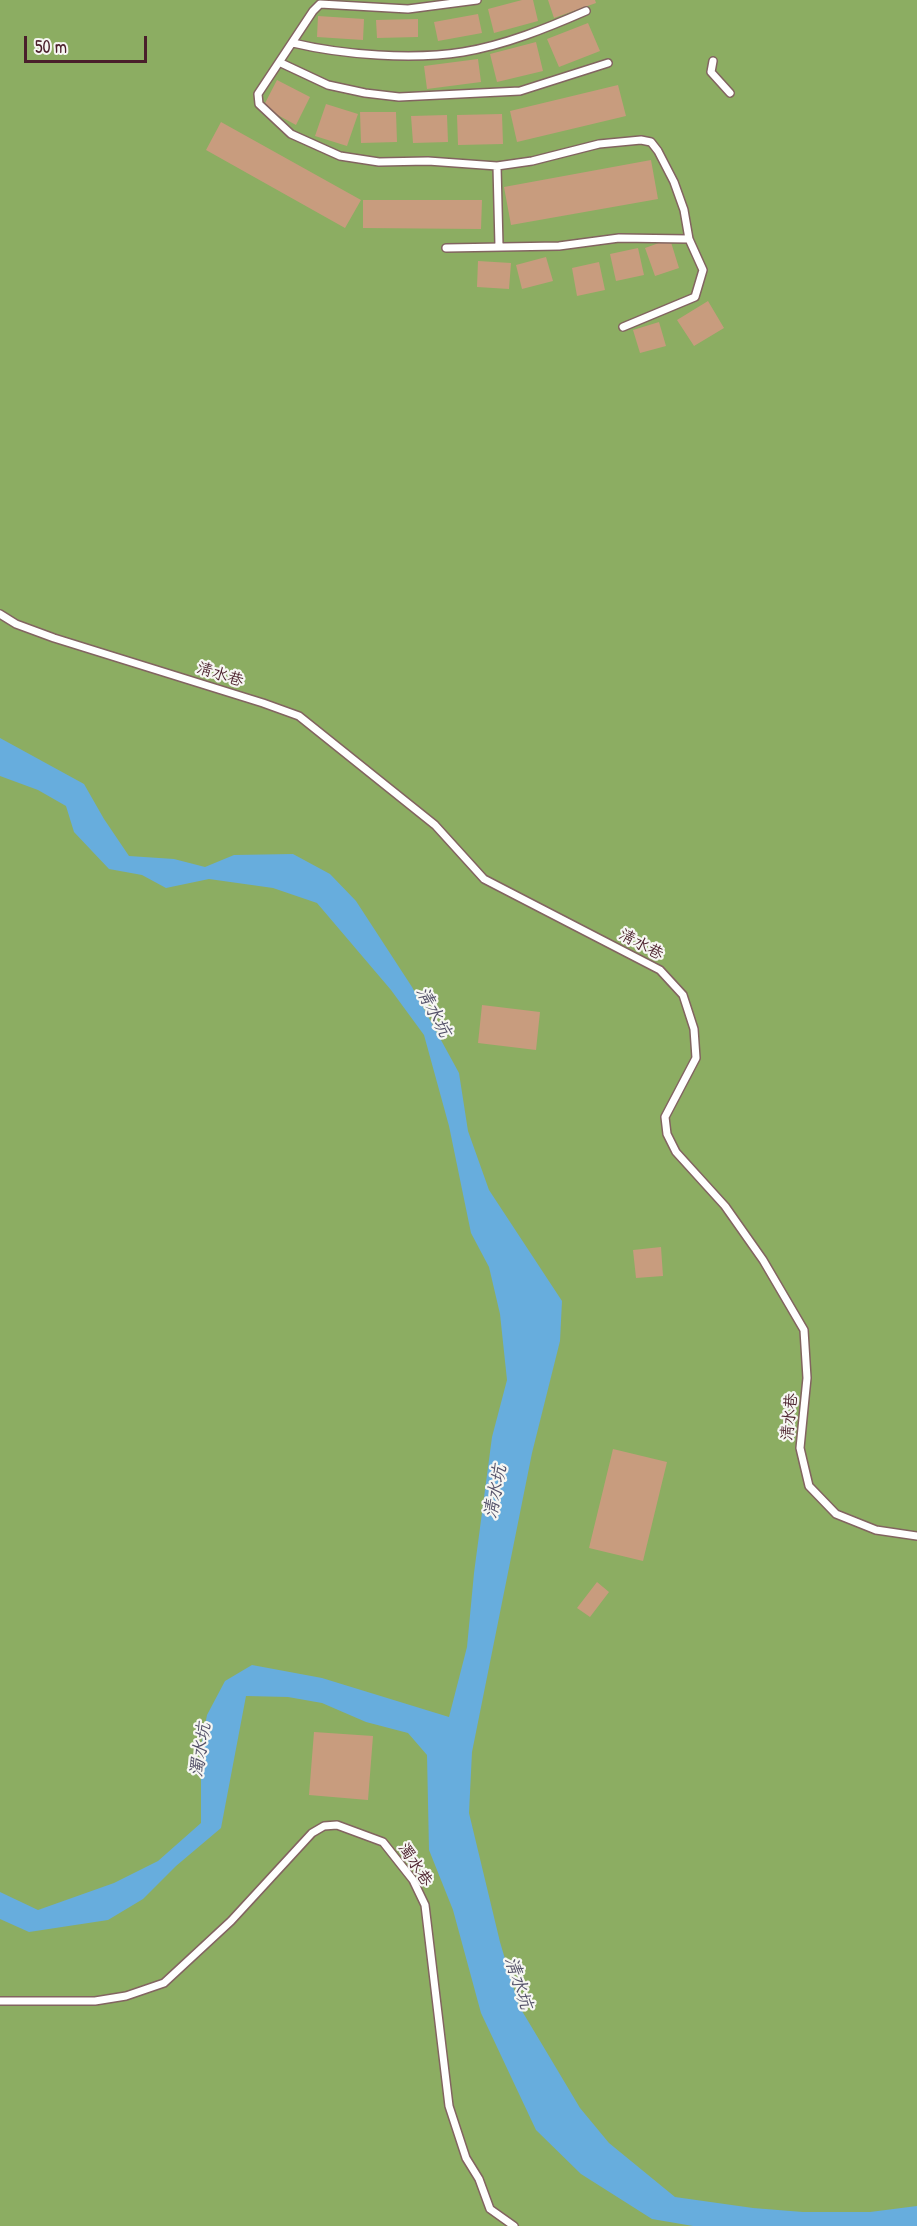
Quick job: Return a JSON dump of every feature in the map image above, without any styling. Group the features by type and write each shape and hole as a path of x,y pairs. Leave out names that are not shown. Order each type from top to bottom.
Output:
{"lane":[{"path":"477,0 408,9 320,4 258,94 259,104 291,134 340,156 379,162 428,160 497,166 532,161 599,144 641,140 651,142 674,182 684,210 689,238 703,270 695,297 623,327"},
{"path":"293,43 317,49 411,56 463,52 549,28 586,11"},
{"path":"713,61 711,72 730,93"},
{"path":"281,63 328,85 365,93 409,97 520,91 608,63"},
{"path":"497,166 499,246"},
{"path":"446,248 559,246 619,238 689,238"},
{"name":"清水巷","path":"0,614 16,624 54,638 299,716 435,825 484,879 660,970 683,996 694,1029 696,1058 665,1117 667,1134 676,1152 731,1215 762,1260 804,1330 807,1378 800,1448 809,1486 836,1514 876,1530 917,1536"},
{"name":"濁水巷","path":"0,2001 95,2001 126,1996 164,1983 231,1921 312,1833 324,1826 338,1825 383,1842 413,1880 425,1905 449,2106 466,2158 479,2179 490,2209 514,2226"}],"green space":[{"path":"0,0 917,0 917,2226 0,2226"}],"water":[{"path":"0,738 84,784 129,856 174,859 205,867 234,855 293,854 330,874 356,901 412,987 459,1073 468,1131 489,1190 562,1301 560,1341 532,1453 472,1752 469,1813 500,1942 519,2006 580,2108 609,2143 675,2197 753,2208 803,2212 870,2212 917,2206 917,2226 693,2226 652,2219 581,2174 536,2130 481,2013 453,1910 429,1850 427,1755 408,1733 366,1722 322,1703 288,1697 246,1696 221,1828 176,1866 143,1899 108,1920 29,1932 0,1919 0,1892 38,1910 114,1883 158,1861 201,1823 201,1746 207,1715 225,1681 252,1665 322,1678 449,1717 467,1647 492,1437 507,1380 500,1314 489,1267 471,1233 449,1126 424,1035 391,990 317,903 273,888 209,879 166,888 142,875 109,869 74,832 66,806 38,790 0,776"}],"building":[{"path":"522,0 533,0 538,21 494,33 488,9"},
{"path":"548,0 595,0 596,3 554,18"},
{"path":"478,14 482,33 438,41 434,22"},
{"path":"318,16 364,19 363,40 317,37"},
{"path":"418,19 418,37 377,38 376,20"},
{"path":"588,23 600,51 559,67 547,39"},
{"path":"536,42 543,71 497,82 490,54"},
{"path":"478,59 481,82 427,89 424,66"},
{"path":"277,80 310,97 296,125 263,107"},
{"path":"618,85 626,116 517,142 510,111"},
{"path":"326,104 358,114 347,146 315,136"},
{"path":"360,112 396,112 397,142 361,143"},
{"path":"502,114 503,144 458,145 457,115"},
{"path":"447,115 448,142 413,143 411,116"},
{"path":"221,122 361,200 345,228 206,150"},
{"path":"651,160 658,199 511,225 504,187"},
{"path":"363,200 482,200 481,229 363,228"},
{"path":"670,239 679,268 655,276 645,248"},
{"path":"638,248 644,275 616,281 610,254"},
{"path":"546,257 553,281 522,289 516,265"},
{"path":"478,261 511,263 509,289 477,287"},
{"path":"599,262 605,290 577,296 572,268"},
{"path":"708,301 724,328 694,346 677,320"},
{"path":"659,322 666,346 640,353 633,330"},
{"path":"482,1005 540,1012 536,1050 478,1043"},
{"path":"661,1247 663,1276 636,1278 633,1250"},
{"path":"613,1449 667,1462 643,1561 589,1548"},
{"path":"597,1582 609,1592 590,1617 577,1608"},
{"path":"314,1732 373,1736 368,1800 309,1795"}],"water label":[{"name":"清水坑","path":"433,1012"},
{"name":"清水坑","path":"496,1492"},
{"name":"濁水坑","path":"201,1750"},
{"name":"清水坑","path":"518,1983"}]}
